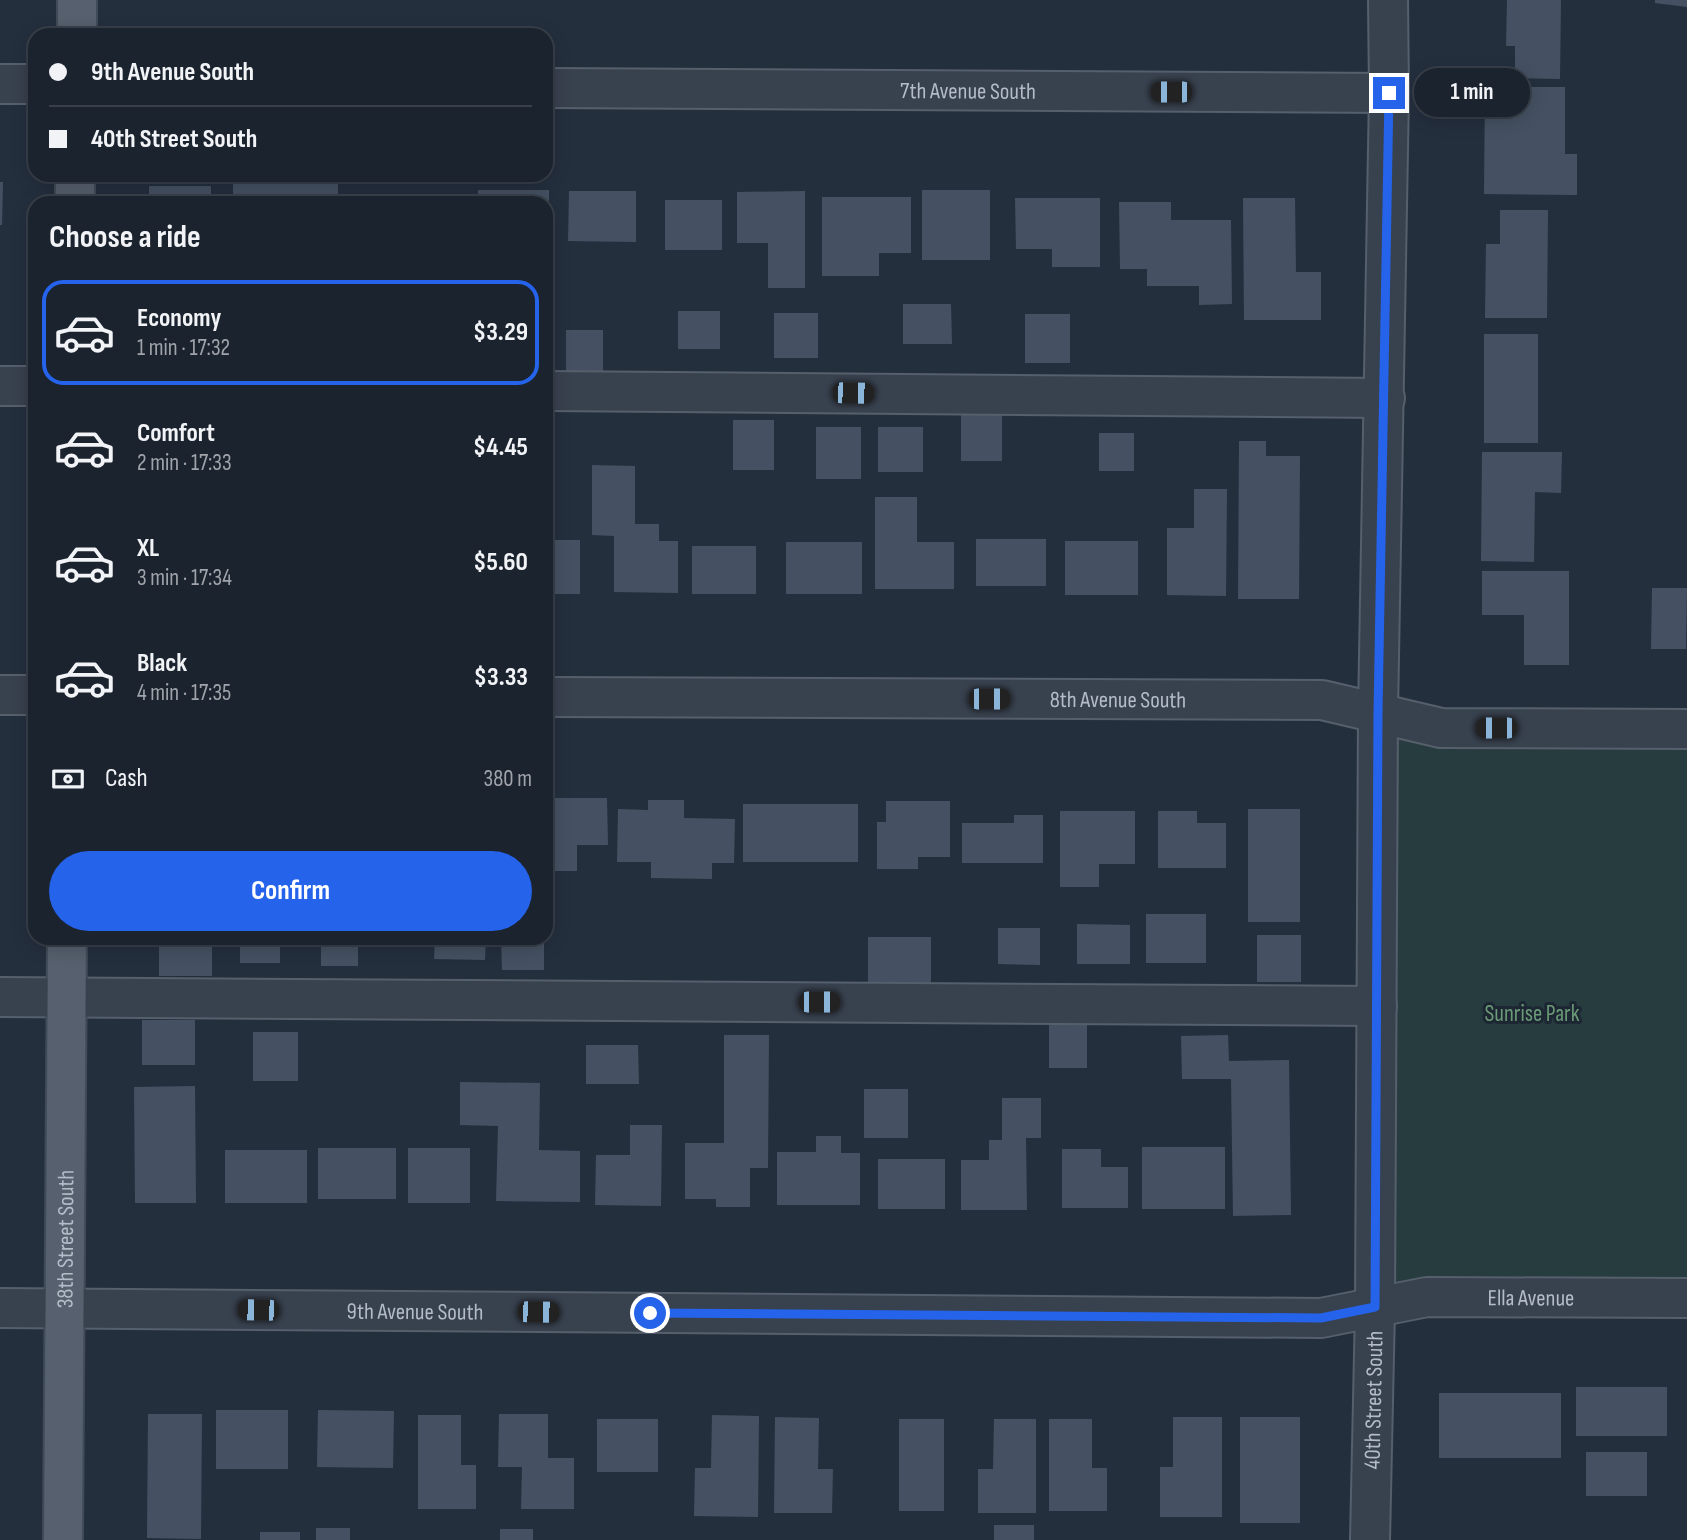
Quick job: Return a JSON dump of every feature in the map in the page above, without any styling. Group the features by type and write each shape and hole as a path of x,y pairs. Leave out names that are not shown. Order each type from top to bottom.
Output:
{"main road":[{"path":"77,0 77,28"},
{"name":"38th Street South","path":"63,1540 62,1308 66,945"}],"street":[{"name":"40th Street South","path":"1370,1540 1375,1307 1378,713 1385,398 1388,0"},
{"path":"0,83 28,84"},
{"name":"7th Avenue South","path":"553,88 1389,93"},
{"path":"0,386 28,386"},
{"path":"553,391 1385,398"},
{"path":"0,695 28,695"},
{"name":"8th Avenue South","path":"553,697 1322,700 1441,728 1687,729"},
{"path":"0,997 1377,1006"},
{"name":"Ella Avenue","path":"1375,1307 1426,1297 1687,1298"},
{"name":"9th Avenue South","path":"0,1308 1321,1318 1375,1307"}],"green space":[{"name":"Sunrise Park","path":"1378,713 1687,729 1687,1298 1375,1308"}],"building":[{"path":"1507,0 1561,0 1560,79 1515,78 1515,46 1506,46"},
{"path":"1655,0 1687,0 1687,7 1655,3"},
{"path":"1485,87 1565,87 1565,154 1577,154 1577,195 1484,194"},
{"path":"0,182 3,182 2,225 0,225"},
{"path":"233,182 338,182 338,196 233,196"},
{"path":"149,186 211,186 211,196 149,196"},
{"path":"478,190 549,190 549,196 478,196"},
{"path":"922,190 990,190 990,260 922,260"},
{"path":"569,191 636,191 636,242 568,241"},
{"path":"805,191 805,288 768,288 768,243 737,243 737,192"},
{"path":"353,194 464,194 464,196"},
{"path":"822,197 911,197 911,253 879,253 879,276 822,276"},
{"path":"1015,198 1100,198 1100,267 1052,267 1052,249 1016,249"},
{"path":"1243,198 1295,198 1296,272 1321,272 1321,320 1244,320"},
{"path":"665,200 722,200 722,250 665,250"},
{"path":"1119,202 1171,202 1171,220 1231,220 1232,304 1199,305 1199,286 1147,286 1147,269 1120,269"},
{"path":"1500,210 1548,210 1547,318 1485,318 1486,244 1500,244"},
{"path":"903,304 951,304 952,344 903,344"},
{"path":"678,311 720,311 720,349 678,349"},
{"path":"774,313 818,313 818,358 774,358"},
{"path":"1025,314 1070,314 1070,363 1025,363"},
{"path":"566,330 603,330 603,375 566,375"},
{"path":"1484,334 1538,334 1538,443 1484,443"},
{"path":"961,411 1002,411 1002,461 961,461"},
{"path":"733,420 774,420 774,470 733,470"},
{"path":"816,427 861,427 861,479 816,479"},
{"path":"878,427 923,427 923,472 878,472"},
{"path":"1099,433 1134,433 1134,471 1099,471"},
{"path":"1239,441 1266,441 1266,456 1300,456 1299,599 1238,599"},
{"path":"1482,452 1562,452 1561,493 1535,492 1534,562 1481,561"},
{"path":"592,465 635,466 635,524 659,524 659,541 678,541 678,593 614,592 614,536 592,535"},
{"path":"1194,489 1227,489 1226,596 1167,595 1167,528 1194,528"},
{"path":"875,497 917,497 917,542 954,542 954,589 875,589"},
{"path":"976,539 1046,539 1046,586 976,586"},
{"path":"553,540 580,540 580,594 553,594"},
{"path":"1065,541 1138,541 1138,595 1065,595"},
{"path":"786,542 862,542 862,594 786,594"},
{"path":"692,546 756,546 756,594 692,594"},
{"path":"1482,571 1569,571 1569,665 1524,665 1524,615 1482,615"},
{"path":"1652,588 1687,588 1686,649 1651,649"},
{"path":"553,798 607,798 608,845 577,845 577,871 553,871"},
{"path":"648,800 684,800 684,818 735,819 734,863 712,863 712,879 651,878 651,862 617,862 618,809 648,810"},
{"path":"886,801 950,801 950,857 918,857 918,869 877,869 877,822 886,822"},
{"path":"743,804 858,804 858,862 743,862"},
{"path":"1248,809 1300,809 1300,922 1248,922"},
{"path":"1060,811 1135,811 1135,864 1099,864 1099,887 1060,887"},
{"path":"1158,811 1197,811 1197,823 1226,823 1226,868 1158,868"},
{"path":"1014,815 1043,815 1043,863 962,863 962,823 1014,823"},
{"path":"1146,914 1206,914 1206,963 1146,963"},
{"path":"1077,924 1130,925 1130,964 1077,964"},
{"path":"998,928 1040,928 1040,965 998,964"},
{"path":"1257,935 1301,935 1301,982 1257,982"},
{"path":"868,937 931,937 931,985 868,985"},
{"path":"159,945 212,945 212,976 159,976"},
{"path":"240,945 280,945 280,963 240,963"},
{"path":"321,945 358,945 358,966 321,966"},
{"path":"435,945 486,945 485,960 434,959"},
{"path":"501,945 544,945 544,970 502,970"},
{"path":"142,1020 195,1020 195,1065 142,1065"},
{"path":"1049,1022 1087,1022 1087,1068 1049,1068"},
{"path":"253,1032 298,1032 298,1081 253,1081"},
{"path":"724,1035 769,1035 768,1168 750,1168 750,1207 716,1207 716,1199 685,1199 685,1143 724,1143"},
{"path":"1228,1035 1229,1061 1289,1060 1291,1215 1233,1216 1231,1079 1182,1079 1181,1036"},
{"path":"586,1045 638,1045 639,1084 586,1084"},
{"path":"460,1082 540,1083 539,1150 580,1151 580,1202 496,1201 498,1126 460,1125"},
{"path":"195,1086 196,1203 135,1203 134,1087"},
{"path":"864,1089 908,1089 908,1138 864,1138"},
{"path":"1002,1098 1041,1098 1041,1138 1026,1138 1027,1210 961,1210 961,1160 989,1160 989,1140 1002,1140"},
{"path":"630,1125 662,1125 661,1206 595,1205 596,1155 630,1155"},
{"path":"816,1136 841,1136 841,1153 860,1153 860,1205 777,1205 777,1152 816,1152"},
{"path":"1142,1147 1225,1147 1225,1209 1142,1209"},
{"path":"318,1148 396,1148 396,1199 318,1199"},
{"path":"408,1148 470,1148 470,1203 408,1203"},
{"path":"1062,1149 1101,1149 1101,1167 1128,1167 1128,1208 1062,1208"},
{"path":"225,1150 307,1150 307,1203 225,1203"},
{"path":"878,1159 945,1159 945,1209 878,1209"},
{"path":"1576,1387 1667,1387 1667,1436 1576,1436"},
{"path":"1439,1393 1561,1393 1561,1458 1439,1458"},
{"path":"216,1410 288,1410 288,1469 216,1469"},
{"path":"318,1410 394,1411 393,1468 317,1467"},
{"path":"148,1414 202,1414 201,1539 147,1538"},
{"path":"499,1414 548,1414 548,1458 574,1458 574,1509 521,1509 522,1467 498,1467"},
{"path":"418,1415 461,1415 461,1465 476,1465 476,1509 418,1509"},
{"path":"712,1415 759,1416 758,1517 694,1516 695,1468 711,1468"},
{"path":"775,1417 819,1418 818,1469 833,1469 832,1513 774,1513"},
{"path":"1173,1417 1222,1417 1222,1517 1160,1517 1160,1467 1173,1467"},
{"path":"1240,1417 1300,1417 1300,1523 1240,1523"},
{"path":"597,1419 658,1419 658,1472 597,1472"},
{"path":"899,1419 944,1419 944,1511 899,1511"},
{"path":"994,1419 1036,1419 1036,1513 978,1513 978,1469 993,1469"},
{"path":"1049,1419 1092,1419 1092,1468 1107,1468 1107,1511 1049,1511"},
{"path":"1586,1452 1647,1452 1647,1496 1586,1496"},
{"path":"994,1525 1034,1525 1034,1540 994,1540"},
{"path":"316,1528 350,1528 350,1540 316,1540"},
{"path":"500,1529 533,1529 533,1540 500,1540"},
{"path":"260,1532 300,1532 300,1540 260,1540"}],"route":[{"path":"650,1313 1321,1318 1375,1307 1378,713 1389,93"}]}
